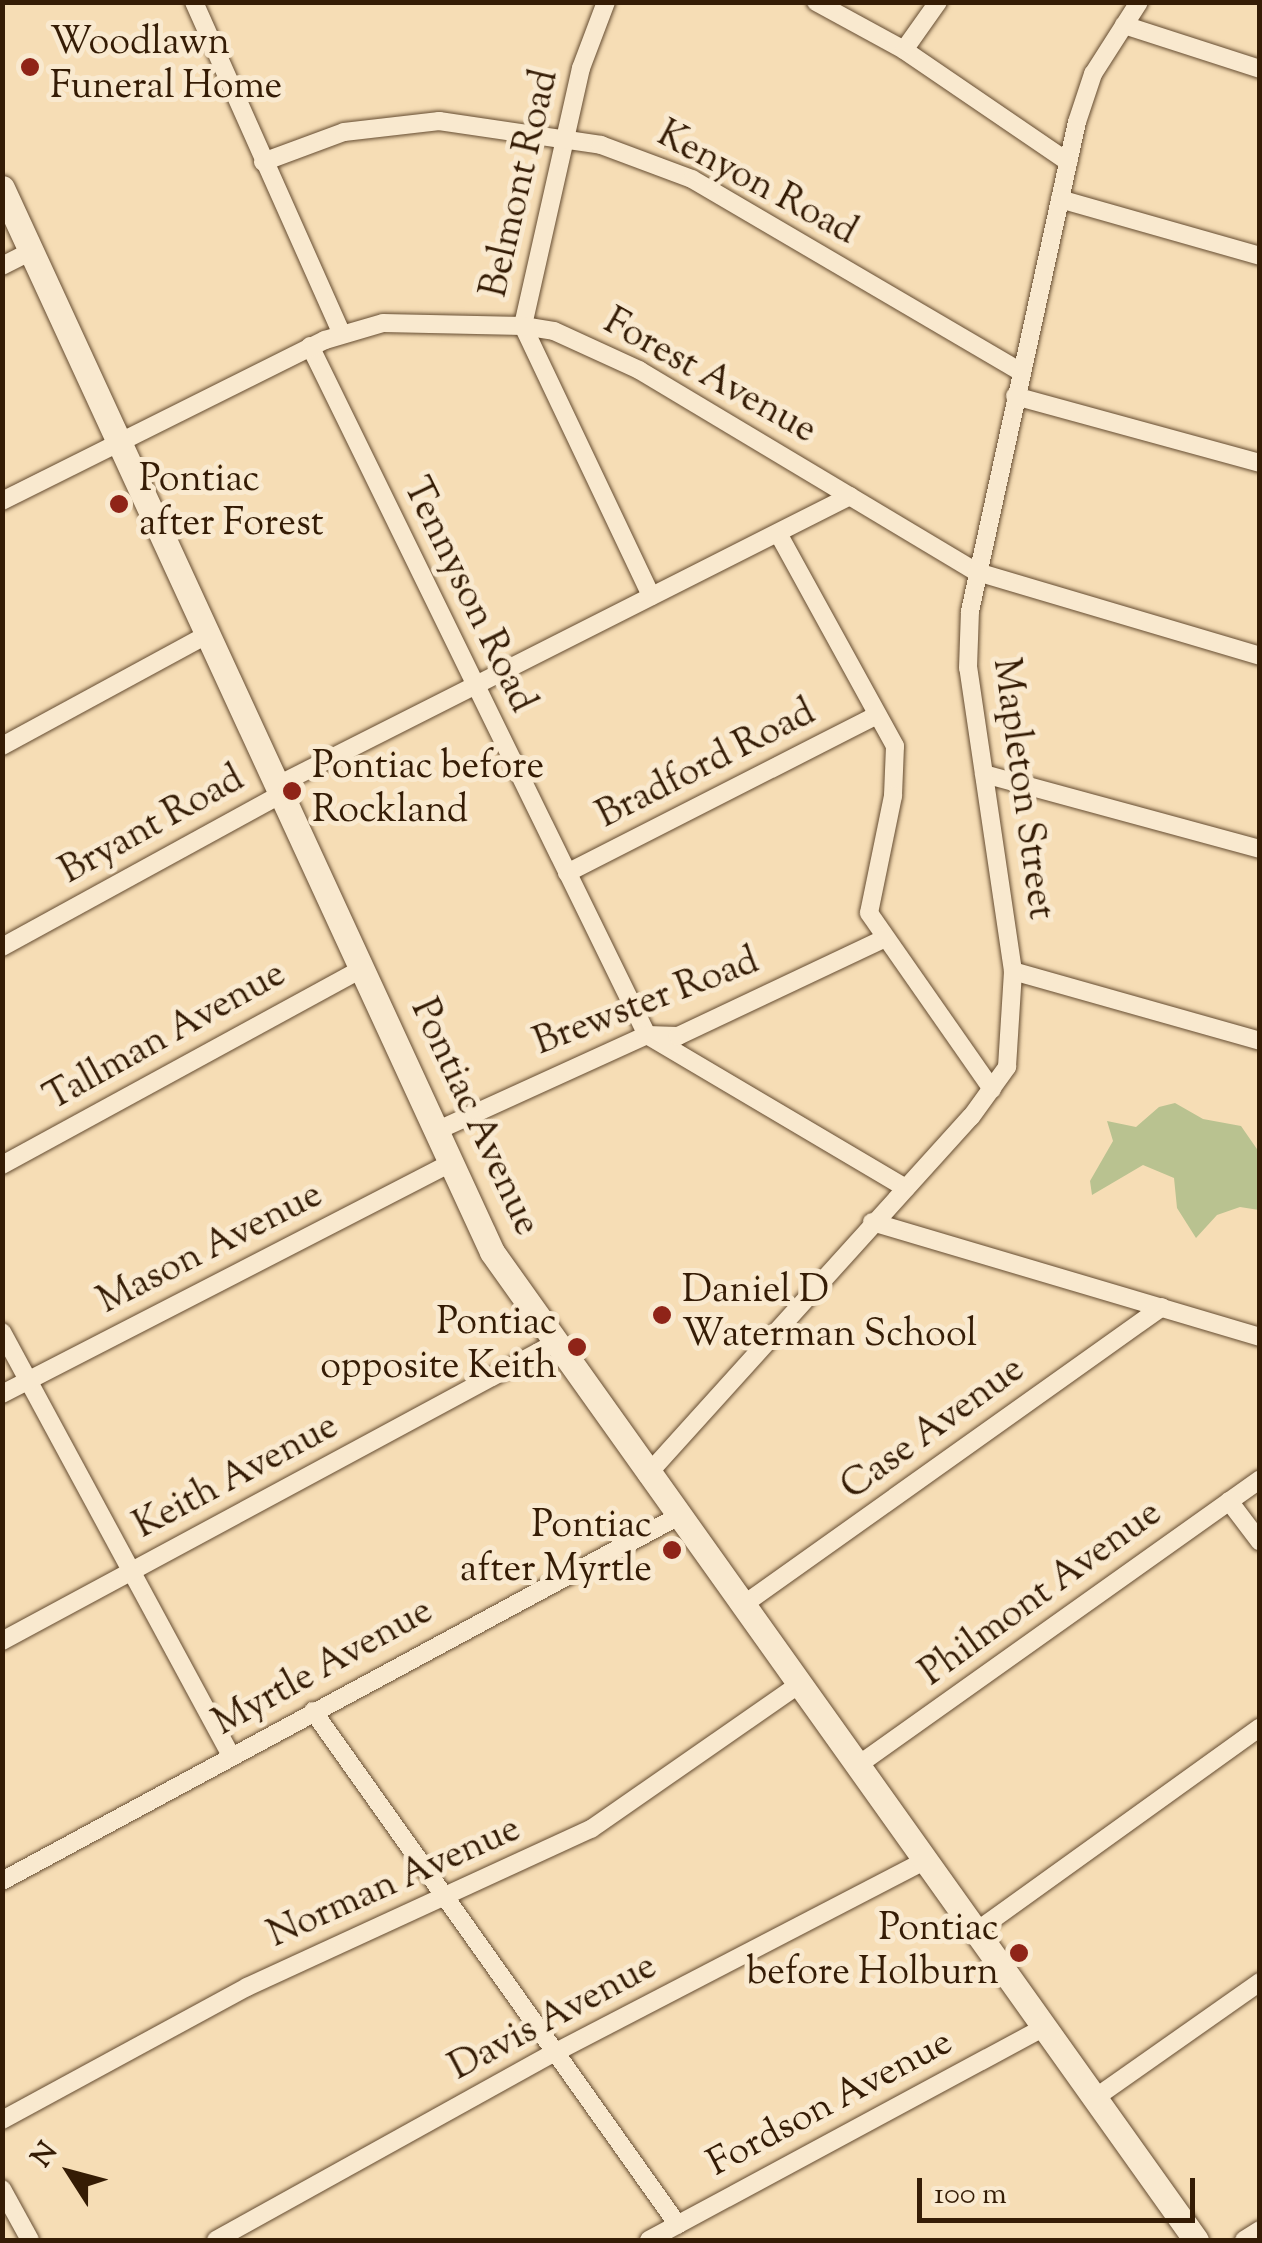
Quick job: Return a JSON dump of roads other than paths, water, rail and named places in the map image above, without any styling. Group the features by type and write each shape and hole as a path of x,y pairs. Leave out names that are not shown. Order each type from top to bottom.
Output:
{"main road":[{"name":"Pontiac Avenue","path":"2,188 115,440 280,789 448,1164 492,1252 647,1475 861,1763 1196,2240"}],"street":[{"path":"194,2 342,334"},
{"name":"Belmont Road","path":"606,2 563,135 523,326 652,596"},
{"path":"816,2 904,50 1068,162"},
{"path":"904,50 938,2"},
{"name":"Mapleton Street","path":"647,1475 992,1089 1012,1051 1013,971 968,668 977,572 1068,162 1093,74 1139,2"},
{"path":"1124,25 1260,69"},
{"name":"Kenyon Road","path":"263,162 344,132 439,121 563,135 682,174 1021,372"},
{"path":"1060,199 1260,256"},
{"path":"2,266 32,250"},
{"name":"Forest Avenue","path":"2,501 115,440 342,334 441,320 523,326 554,331 639,370 977,572 1260,656"},
{"name":"Tennyson Road","path":"310,346 647,1035"},
{"path":"1015,396 1260,463"},
{"name":"Bryant Road","path":"2,947 280,789 850,496"},
{"path":"780,535 876,716 898,766 869,913 992,1089"},
{"path":"2,746 208,634"},
{"name":"Bradford Road","path":"567,873 876,716"},
{"path":"984,774 1260,849"},
{"name":"Brewster Road","path":"434,1132 647,1035 678,1036 885,938"},
{"name":"Tallman Avenue","path":"2,1165 362,969"},
{"path":"1013,971 1260,1041"},
{"path":"647,1035 906,1188"},
{"name":"Mason Avenue","path":"2,1394 448,1164"},
{"path":"872,1222 1260,1337"},
{"name":"Case Avenue","path":"743,1605 1162,1307"},
{"path":"2,1332 231,1756"},
{"name":"Keith Avenue","path":"2,1641 554,1343"},
{"name":"Philmont Avenue","path":"861,1763 1260,1479"},
{"path":"1229,1501 1260,1542"},
{"name":"Myrtle Avenue","path":"2,1881 678,1516"},
{"name":"Norman Avenue","path":"2,2120 247,1987 591,1829 800,1684"},
{"path":"313,1712 552,2054 678,2224"},
{"path":"978,1930 1260,1727"},
{"name":"Davis Avenue","path":"216,2240 552,2054 926,1860"},
{"path":"1095,2098 1260,1982"},
{"name":"Fordson Avenue","path":"649,2240 1044,2027"},
{"path":"2,2188 30,2240"},
{"path":"1244,2240 1260,2230"}],"place":[{"name":"Woodlawn Funeral Home","path":"30,67"},
{"name":"Pontiac after Forest","path":"119,504"},
{"name":"Pontiac before Rockland","path":"292,791"},
{"name":"Daniel D Waterman School","path":"662,1315"},
{"name":"Pontiac opposite Keith","path":"577,1347"},
{"name":"Pontiac after Myrtle","path":"672,1550"},
{"name":"Pontiac before Holburn","path":"1019,1953"}]}
